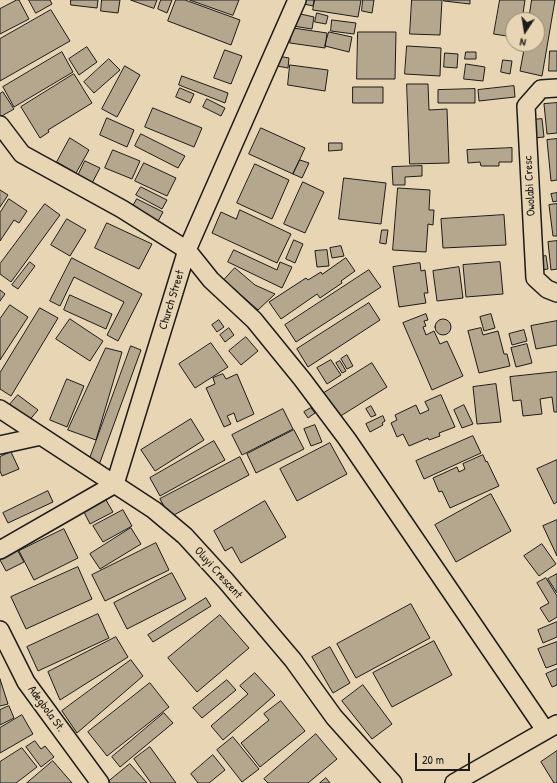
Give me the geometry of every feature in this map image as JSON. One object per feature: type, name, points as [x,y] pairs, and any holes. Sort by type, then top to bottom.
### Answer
[{"type":"street","name":"Church Street","points":[[115,484],[187,250],[297,0]]},
{"type":"street","name":"Owolabi Cresc","points":[[557,88],[541,89],[526,106],[535,278],[547,289],[557,293]]},
{"type":"street","points":[[0,125],[22,154],[122,209],[187,250],[211,280],[254,320],[302,379],[346,439],[551,727],[454,783]]},
{"type":"street","name":"Oluyi Crescent","points":[[0,409],[154,510],[185,536],[294,660],[334,717],[393,783]]},
{"type":"street","points":[[0,445],[41,436]]},
{"type":"street","points":[[0,550],[115,484]]},
{"type":"street","name":"Adegbola St.","points":[[0,630],[26,682],[100,783]]},
{"type":"building","points":[[19,0],[29,19],[0,34],[0,9]]},
{"type":"building","points":[[29,0],[50,0],[52,4],[36,13]]},
{"type":"building","points":[[71,0],[98,0],[97,8],[71,5]]},
{"type":"building","points":[[102,0],[120,0],[118,13],[101,11]]},
{"type":"building","points":[[131,0],[157,0],[154,8]]},
{"type":"building","points":[[161,0],[172,0],[167,13],[158,9]]},
{"type":"building","points":[[176,0],[185,0],[240,20],[231,45],[168,21]]},
{"type":"building","points":[[190,0],[239,0],[233,15]]},
{"type":"building","points":[[300,0],[314,0],[313,6],[300,3]]},
{"type":"building","points":[[315,0],[361,0],[358,17],[313,10]]},
{"type":"building","points":[[363,0],[374,0],[372,13],[362,11]]},
{"type":"building","points":[[412,0],[442,0],[440,35],[410,34]]},
{"type":"building","points":[[470,0],[470,4],[444,1]]},
{"type":"building","points":[[500,0],[525,0],[523,12],[505,12],[505,36],[494,34]]},
{"type":"building","points":[[532,0],[555,0],[542,76],[520,71],[524,52],[545,52],[545,12],[530,12]]},
{"type":"building","points":[[51,10],[70,41],[0,81],[0,39]]},
{"type":"building","points":[[296,13],[314,17],[312,29],[293,26]]},
{"type":"building","points":[[317,13],[328,16],[326,24],[315,22]]},
{"type":"building","points":[[332,20],[356,23],[354,34],[331,31]]},
{"type":"building","points":[[293,28],[327,33],[325,48],[290,43]]},
{"type":"building","points":[[329,32],[352,37],[349,52],[325,46]]},
{"type":"building","points":[[358,32],[396,32],[395,79],[357,79]]},
{"type":"building","points":[[407,46],[441,48],[440,76],[405,74]]},
{"type":"building","points":[[87,47],[97,62],[79,75],[69,59]]},
{"type":"building","points":[[225,50],[242,56],[231,84],[214,78]]},
{"type":"building","points":[[550,51],[557,51],[557,71],[549,71]]},
{"type":"building","points":[[62,52],[73,72],[14,107],[3,87]]},
{"type":"building","points":[[466,52],[476,52],[476,59],[465,59]]},
{"type":"building","points":[[445,53],[458,54],[457,68],[444,67]]},
{"type":"building","points":[[278,56],[289,58],[288,68],[277,66]]},
{"type":"building","points":[[109,59],[120,70],[94,93],[84,82]]},
{"type":"building","points":[[503,60],[512,61],[510,74],[501,72]]},
{"type":"building","points":[[466,64],[485,67],[483,81],[464,79]]},
{"type":"building","points":[[290,65],[328,70],[325,91],[288,85]]},
{"type":"building","points":[[125,66],[140,75],[117,117],[102,109]]},
{"type":"building","points":[[74,74],[92,103],[48,130],[49,132],[40,138],[21,107]]},
{"type":"building","points":[[182,76],[228,93],[225,103],[179,85]]},
{"type":"building","points":[[407,84],[428,84],[429,110],[447,109],[449,163],[410,164]]},
{"type":"building","points":[[514,86],[515,97],[479,101],[478,90]]},
{"type":"building","points":[[353,87],[383,87],[383,103],[353,103]]},
{"type":"building","points":[[180,88],[194,94],[190,103],[176,97]]},
{"type":"building","points":[[475,89],[475,103],[438,103],[438,90]]},
{"type":"building","points":[[3,92],[14,109],[0,117],[0,94]]},
{"type":"building","points":[[207,99],[225,108],[221,116],[203,107]]},
{"type":"building","points":[[557,103],[557,133],[547,134],[544,104]]},
{"type":"building","points":[[153,108],[202,128],[194,147],[145,127]]},
{"type":"building","points":[[107,118],[134,130],[127,147],[100,135]]},
{"type":"building","points":[[542,119],[544,137],[534,138],[532,120]]},
{"type":"building","points":[[261,128],[305,148],[293,174],[249,154]]},
{"type":"building","points":[[141,134],[185,156],[178,168],[135,146]]},
{"type":"building","points":[[70,138],[89,150],[76,173],[57,162]]},
{"type":"building","points":[[557,139],[557,180],[551,181],[547,140]]},
{"type":"building","points":[[329,143],[342,143],[342,150],[329,151]]},
{"type":"building","points":[[512,148],[512,162],[499,162],[499,166],[481,166],[480,162],[468,163],[467,150]]},
{"type":"building","points":[[113,150],[140,161],[132,179],[105,168]]},
{"type":"building","points":[[300,160],[309,163],[302,178],[293,174]]},
{"type":"building","points":[[85,161],[100,168],[90,187],[76,180]]},
{"type":"building","points":[[144,163],[176,178],[167,196],[135,181]]},
{"type":"building","points":[[255,164],[289,180],[272,219],[237,203]]},
{"type":"building","points":[[422,166],[422,176],[405,177],[405,185],[393,185],[392,167]]},
{"type":"building","points":[[344,178],[386,183],[381,224],[339,219]]},
{"type":"building","points":[[303,182],[324,192],[305,233],[284,224]]},
{"type":"building","points":[[141,187],[167,200],[162,209],[136,195]]},
{"type":"building","points":[[398,188],[430,190],[429,210],[434,210],[433,225],[428,224],[426,252],[393,250]]},
{"type":"building","points":[[0,190],[8,195],[0,207]]},
{"type":"building","points":[[557,193],[557,201],[553,202],[551,194]]},
{"type":"building","points":[[9,199],[27,211],[19,223],[14,220],[0,241],[0,213]]},
{"type":"building","points":[[137,199],[163,212],[157,223],[131,210]]},
{"type":"building","points":[[45,204],[60,215],[11,282],[0,274],[0,264]]},
{"type":"building","points":[[557,204],[557,236],[553,236],[549,205]]},
{"type":"building","points":[[240,210],[291,234],[277,263],[212,233],[221,212],[236,219]]},
{"type":"building","points":[[504,215],[506,245],[443,248],[441,219]]},
{"type":"building","points":[[67,219],[86,230],[70,256],[51,245]]},
{"type":"building","points":[[107,223],[152,244],[139,269],[95,248]]},
{"type":"building","points":[[382,230],[388,230],[386,244],[380,243]]},
{"type":"building","points":[[294,240],[303,244],[295,263],[286,259]]},
{"type":"building","points":[[557,241],[557,269],[551,270],[548,242]]},
{"type":"building","points":[[341,246],[344,256],[332,258],[330,248]]},
{"type":"building","points":[[234,250],[277,270],[280,262],[292,267],[282,288],[228,262]]},
{"type":"building","points":[[327,250],[329,266],[317,267],[315,251]]},
{"type":"building","points":[[546,256],[548,269],[541,270],[539,257]]},
{"type":"building","points":[[72,258],[142,294],[118,341],[107,335],[124,302],[74,277],[60,306],[50,301]]},
{"type":"building","points":[[346,258],[355,271],[341,281],[342,283],[320,298],[317,294],[281,319],[269,302],[306,278],[308,280],[321,272],[322,274]]},
{"type":"building","points":[[30,262],[35,266],[18,289],[12,285]]},
{"type":"building","points":[[500,262],[503,294],[466,297],[463,265]]},
{"type":"building","points":[[420,263],[421,271],[425,270],[428,293],[424,293],[426,303],[399,307],[393,267]]},
{"type":"building","points":[[459,267],[463,298],[437,301],[433,271]]},
{"type":"building","points":[[235,268],[255,285],[275,294],[258,310],[224,280]]},
{"type":"building","points":[[369,270],[381,287],[296,342],[285,325]]},
{"type":"building","points":[[0,290],[5,294],[0,301]]},
{"type":"building","points":[[70,295],[112,314],[106,329],[64,310]]},
{"type":"building","points":[[369,303],[380,320],[308,367],[297,349]]},
{"type":"building","points":[[10,305],[28,317],[0,360],[0,319]]},
{"type":"building","points":[[40,308],[58,318],[11,396],[0,389],[0,373]]},
{"type":"building","points":[[426,314],[428,320],[424,321],[426,326],[423,327],[426,335],[434,331],[440,344],[447,341],[463,376],[432,390],[403,323]]},
{"type":"building","points":[[491,314],[495,328],[484,331],[480,317]]},
{"type":"building","points":[[70,319],[103,341],[90,361],[56,339]]},
{"type":"building","points":[[443,319],[449,321],[451,327],[449,333],[443,335],[437,333],[435,327],[437,321]]},
{"type":"building","points":[[219,320],[224,327],[217,332],[212,325]]},
{"type":"building","points":[[557,321],[557,345],[536,349],[531,326]]},
{"type":"building","points":[[229,328],[234,335],[225,342],[220,335]]},
{"type":"building","points":[[481,328],[483,335],[498,331],[504,354],[507,354],[510,366],[479,373],[468,331]]},
{"type":"building","points":[[524,330],[527,341],[512,345],[509,334]]},
{"type":"building","points":[[246,337],[258,351],[241,365],[229,351]]},
{"type":"building","points":[[211,343],[228,367],[195,388],[179,364]]},
{"type":"building","points":[[527,344],[532,363],[516,367],[511,348]]},
{"type":"building","points":[[131,346],[141,350],[99,465],[89,461]]},
{"type":"building","points":[[106,348],[122,352],[96,440],[68,430]]},
{"type":"building","points":[[347,355],[353,366],[347,369],[341,359]]},
{"type":"building","points":[[331,360],[341,375],[327,384],[317,368]]},
{"type":"building","points":[[340,361],[346,371],[342,373],[336,363]]},
{"type":"building","points":[[372,363],[387,387],[339,417],[324,393]]},
{"type":"building","points":[[557,372],[557,412],[554,412],[552,397],[540,399],[542,414],[523,416],[521,400],[513,401],[510,377]]},
{"type":"building","points":[[223,374],[226,379],[237,374],[254,414],[237,422],[234,413],[227,416],[231,424],[224,427],[206,388],[215,384],[213,378]]},
{"type":"building","points":[[67,379],[84,386],[67,427],[50,420]]},
{"type":"building","points":[[496,384],[501,422],[477,424],[473,387]]},
{"type":"building","points":[[18,395],[38,410],[27,423],[7,408]]},
{"type":"building","points":[[441,395],[455,427],[439,433],[440,436],[429,440],[428,438],[409,446],[403,434],[397,437],[391,423],[397,420],[395,415],[416,405],[420,414],[429,410],[425,402]]},
{"type":"building","points":[[464,405],[473,424],[462,428],[454,410]]},
{"type":"building","points":[[371,406],[376,415],[371,417],[366,409]]},
{"type":"building","points":[[311,408],[315,413],[308,418],[304,412]]},
{"type":"building","points":[[283,409],[293,429],[242,455],[232,435]]},
{"type":"building","points":[[383,416],[385,421],[382,423],[383,425],[370,432],[366,424]]},
{"type":"building","points":[[191,419],[204,440],[155,471],[141,450]]},
{"type":"building","points":[[315,425],[322,442],[311,446],[304,429]]},
{"type":"building","points":[[294,430],[304,449],[256,473],[247,454]]},
{"type":"building","points":[[473,436],[481,453],[424,479],[416,461]]},
{"type":"building","points":[[214,441],[225,460],[160,496],[150,478]]},
{"type":"building","points":[[330,443],[347,474],[297,501],[280,469]]},
{"type":"building","points":[[11,452],[19,469],[2,476],[0,471],[0,457]]},
{"type":"building","points":[[483,455],[499,486],[450,508],[442,491],[439,492],[433,478],[457,467],[459,472],[465,469],[463,464]]},
{"type":"building","points":[[240,457],[249,475],[170,517],[160,499]]},
{"type":"building","points":[[557,460],[557,502],[554,504],[537,469]]},
{"type":"building","points":[[48,491],[53,502],[8,523],[3,513]]},
{"type":"building","points":[[491,494],[511,531],[456,562],[435,525]]},
{"type":"building","points":[[106,500],[113,512],[90,524],[84,512]]},
{"type":"building","points":[[265,501],[286,537],[241,563],[232,547],[225,551],[214,531]]},
{"type":"building","points":[[123,510],[132,526],[103,542],[93,526]]},
{"type":"building","points":[[557,520],[557,556],[543,526]]},
{"type":"building","points":[[131,528],[141,544],[100,569],[90,554]]},
{"type":"building","points":[[64,529],[78,558],[34,580],[19,551]]},
{"type":"building","points":[[156,543],[169,570],[105,601],[92,575]]},
{"type":"building","points":[[14,544],[24,562],[6,571],[0,560],[0,552]]},
{"type":"building","points":[[542,544],[556,564],[539,576],[524,556]]},
{"type":"building","points":[[78,567],[92,599],[26,629],[11,597]]},
{"type":"building","points":[[172,573],[186,599],[127,629],[114,603]]},
{"type":"building","points":[[557,574],[557,593],[548,579]]},
{"type":"building","points":[[546,578],[557,596],[557,617],[549,622],[540,608],[549,603],[537,583]]},
{"type":"building","points":[[206,598],[211,606],[153,642],[148,635]]},
{"type":"building","points":[[411,604],[430,638],[356,678],[337,644]]},
{"type":"building","points":[[98,614],[109,638],[38,671],[27,647]]},
{"type":"building","points":[[220,615],[249,648],[197,692],[168,658]]},
{"type":"building","points":[[557,622],[557,637],[543,643],[538,630]]},
{"type":"building","points":[[116,637],[128,657],[60,700],[48,672]]},
{"type":"building","points":[[434,641],[452,675],[392,707],[373,673]]},
{"type":"building","points":[[557,642],[557,664],[546,668],[538,649]]},
{"type":"building","points":[[330,647],[350,683],[333,693],[312,657]]},
{"type":"building","points":[[131,660],[143,676],[77,733],[62,711]]},
{"type":"building","points":[[557,669],[557,685],[552,687],[546,674]]},
{"type":"building","points":[[255,673],[275,695],[223,740],[211,726],[248,694],[240,686]]},
{"type":"building","points":[[0,679],[8,704],[0,706]]},
{"type":"building","points":[[227,680],[236,690],[202,718],[193,708]]},
{"type":"building","points":[[150,683],[169,707],[107,756],[88,732]]},
{"type":"building","points":[[363,685],[392,724],[372,739],[342,701]]},
{"type":"building","points":[[281,701],[305,731],[260,767],[241,743],[269,720],[264,714]]},
{"type":"building","points":[[9,706],[14,718],[0,725],[0,710]]},
{"type":"building","points":[[164,713],[173,723],[120,767],[112,757]]},
{"type":"building","points":[[22,715],[33,734],[0,753],[0,728]]},
{"type":"building","points":[[316,734],[337,759],[308,783],[268,783],[264,779]]},
{"type":"building","points":[[233,737],[259,769],[242,782],[217,750]]},
{"type":"building","points":[[35,741],[41,749],[45,746],[54,757],[41,767],[26,747]]},
{"type":"building","points":[[150,747],[176,783],[151,783],[134,759]]},
{"type":"building","points":[[22,748],[37,767],[16,783],[0,783],[0,762]]},
{"type":"building","points":[[557,751],[557,783],[554,783],[541,762]]},
{"type":"building","points":[[213,755],[225,770],[209,783],[198,783],[191,774]]},
{"type":"building","points":[[53,761],[72,783],[27,783]]},
{"type":"building","points":[[130,764],[147,783],[108,782]]},
{"type":"building","points":[[326,778],[330,783],[320,783]]}]
